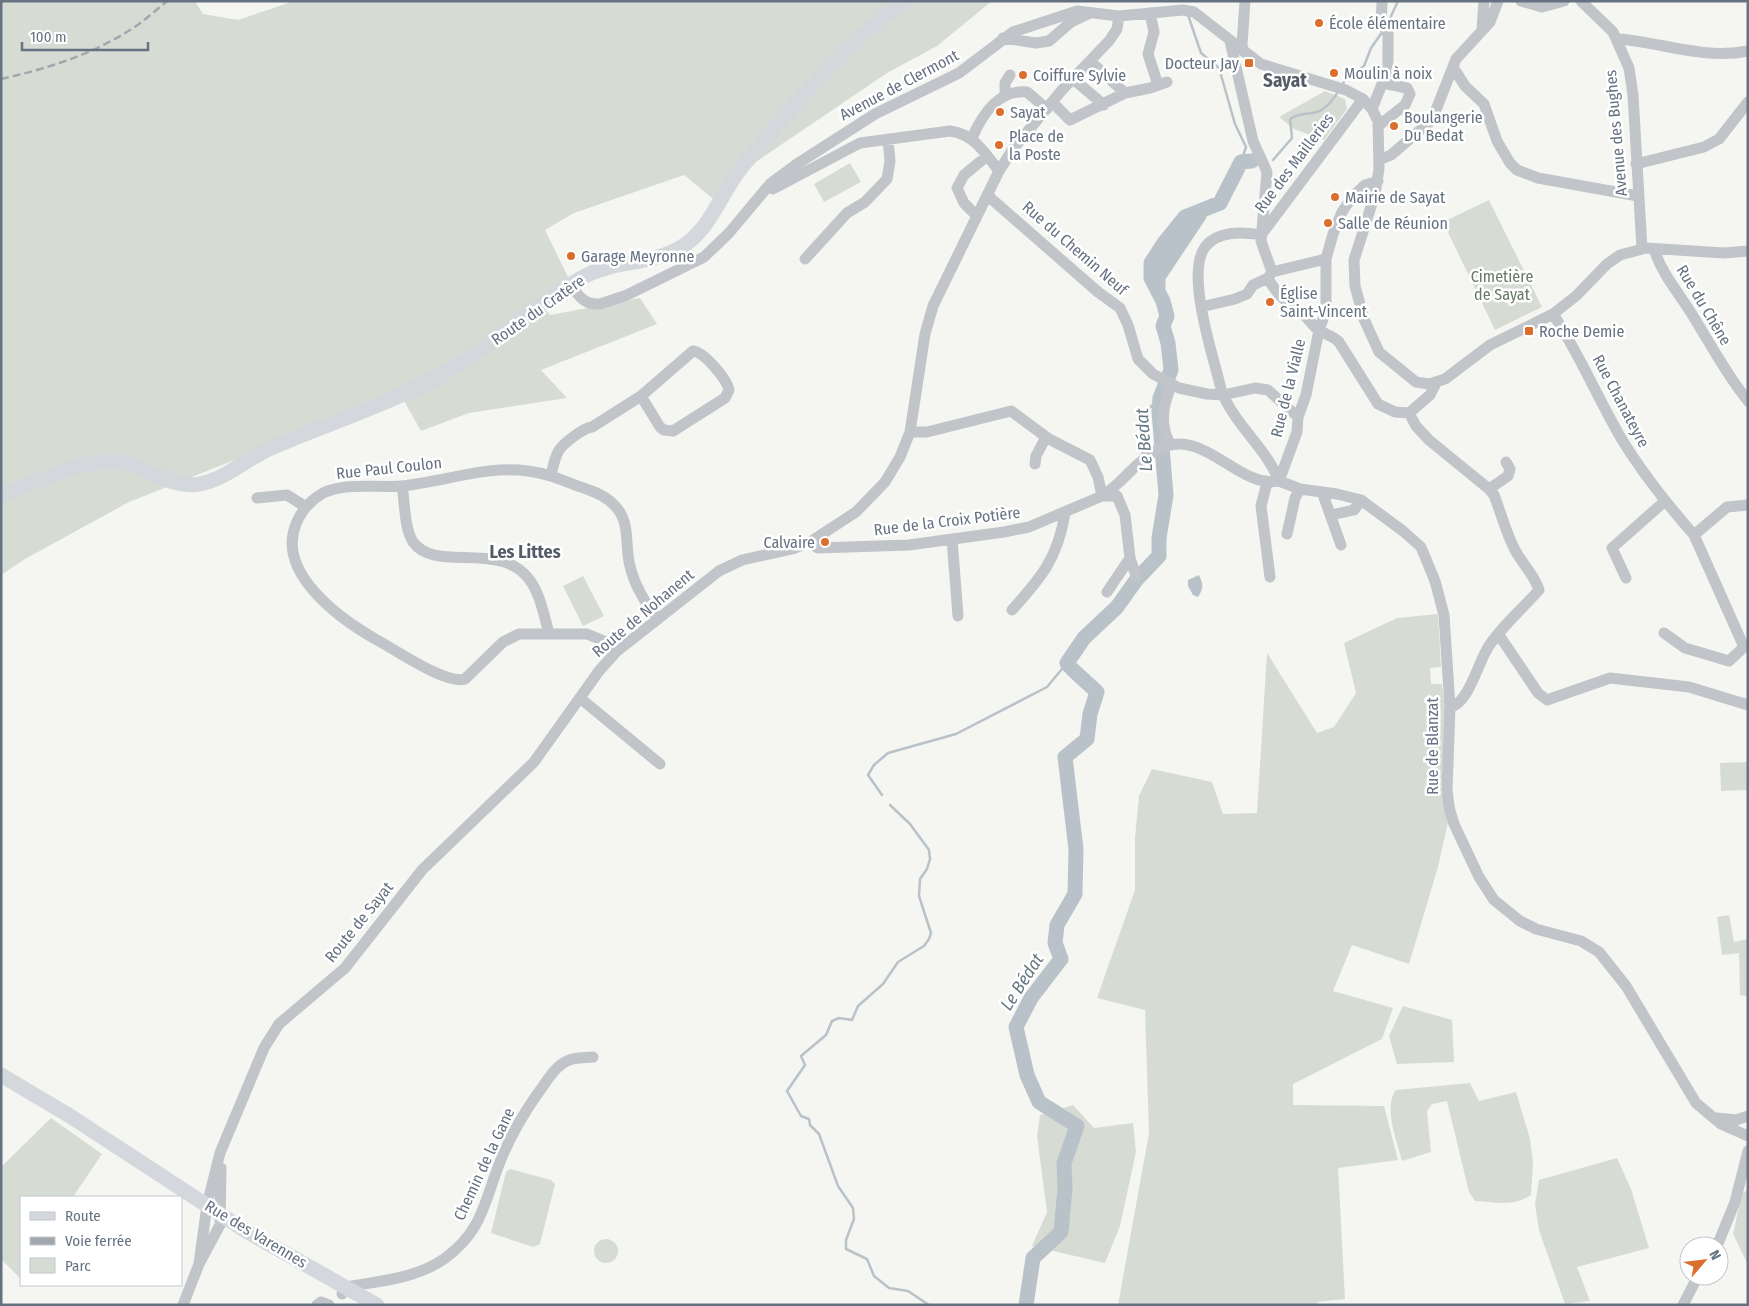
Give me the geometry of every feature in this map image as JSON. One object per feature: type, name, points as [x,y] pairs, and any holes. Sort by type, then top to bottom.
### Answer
[{"type":"main road","name":"Route du Cratère","points":[[1,495],[78,468],[104,462],[130,464],[178,484],[196,485],[208,482],[269,449],[418,388],[468,359],[571,285],[590,274],[614,265],[672,253],[693,239],[706,223],[741,168],[831,66],[869,28],[904,1]]},
{"type":"main road","name":"Rue des Varennes","points":[[1,1075],[116,1158],[160,1181],[213,1215]]},
{"type":"main road","name":"Rue des Varennes","points":[[160,1181],[175,1196]]},
{"type":"main road","name":"Rue des Varennes","points":[[182,1200],[246,1231],[343,1290],[362,1305]]},
{"type":"main road","name":"Rue des Varennes","points":[[343,1290],[378,1305]]},
{"type":"street","points":[[1244,52],[1242,45],[1245,1]]},
{"type":"street","points":[[1482,30],[1484,1]]},
{"type":"street","points":[[1379,160],[1391,155],[1432,120],[1459,54],[1482,30],[1494,14],[1498,1]]},
{"type":"street","points":[[1521,1],[1542,7],[1565,1],[1572,6],[1581,1]]},
{"type":"street","name":"Avenue des Bughes","points":[[1581,1],[1610,28],[1618,39],[1627,62],[1631,86],[1642,249]]},
{"type":"street","points":[[1372,109],[1388,69],[1388,34],[1381,23],[1382,3]]},
{"type":"street","name":"Avenue de Clermont","points":[[571,285],[585,302],[604,304],[689,266],[720,243],[764,191],[797,164],[855,125],[958,73],[1003,38],[1020,29],[1072,12],[1119,16],[1189,11],[1267,67],[1350,91],[1363,99],[1372,109],[1378,126],[1378,181],[1354,260],[1357,296],[1374,344],[1384,358],[1416,382],[1436,383]]},
{"type":"street","points":[[1003,38],[1036,44],[1049,42],[1071,22],[1090,13]]},
{"type":"street","points":[[972,138],[989,108],[1005,96],[1015,92],[1027,92],[1070,120],[1104,105],[1125,93],[1162,83],[1148,54],[1154,32],[1150,14]]},
{"type":"street","name":"Route de Nohanent","points":[[513,782],[541,753],[599,671],[616,652],[719,571],[730,565],[792,549],[810,542],[856,512],[873,497],[896,465],[910,432],[929,317],[987,194],[1013,149],[1072,78],[1113,35],[1119,16]]},
{"type":"street","points":[[1618,39],[1700,52],[1730,55],[1748,52]]},
{"type":"street","points":[[1230,41],[1253,142],[1267,172],[1261,241],[1270,275],[1280,297],[1306,317],[1319,330],[1330,334],[1339,342],[1378,404],[1395,412],[1409,413],[1430,395],[1436,383],[1445,379],[1490,345],[1553,314],[1576,296],[1620,255],[1642,249],[1748,252]]},
{"type":"street","points":[[1090,61],[1125,93]]},
{"type":"street","points":[[1453,67],[1465,86],[1484,104],[1497,141],[1510,163],[1517,170],[1538,178],[1638,196]]},
{"type":"street","points":[[1005,96],[1005,82],[1010,75]]},
{"type":"street","points":[[1072,78],[1104,105]]},
{"type":"street","points":[[1378,126],[1406,105],[1410,94],[1407,88],[1383,83]]},
{"type":"street","name":"Rue des Mailleries","points":[[1279,481],[1274,468],[1230,410],[1223,395],[1201,307],[1198,268],[1205,247],[1213,240],[1228,234],[1262,234],[1363,99]]},
{"type":"street","points":[[1636,164],[1704,147],[1719,139],[1747,102]]},
{"type":"street","points":[[764,191],[774,189],[860,143],[888,138],[950,132],[962,132],[972,138],[999,171]]},
{"type":"street","points":[[805,258],[847,213],[865,202],[887,179],[890,161],[888,138]]},
{"type":"street","points":[[977,216],[964,204],[957,188],[959,181],[964,175],[987,156]]},
{"type":"street","name":"Rue de la Vialle","points":[[1279,481],[1297,432],[1298,417],[1306,396],[1319,330],[1326,311],[1326,259],[1333,234],[1346,206],[1365,185],[1378,181]]},
{"type":"street","name":"Rue du Chemin Neuf","points":[[987,194],[1098,292],[1120,308],[1128,325],[1138,359],[1145,368],[1168,383]]},
{"type":"street","name":"Rue du Chêne","points":[[1654,249],[1666,275],[1693,315],[1716,357],[1748,401]]},
{"type":"street","points":[[1201,307],[1236,299],[1247,294],[1253,285],[1270,275],[1326,259]]},
{"type":"street","name":"Rue Chanateyre","points":[[1553,314],[1570,339],[1620,437],[1640,469],[1694,535],[1744,647],[1729,661],[1685,648],[1664,633]]},
{"type":"street","points":[[550,476],[558,452],[563,446],[587,428],[592,427],[641,396],[693,351],[702,353],[724,380],[729,390],[725,398],[673,431],[664,430],[660,427],[641,396]]},
{"type":"street","points":[[1279,481],[1267,483],[1253,478],[1209,452],[1190,445],[1165,447],[1164,411],[1168,383],[1191,392],[1223,395],[1255,388],[1268,390],[1276,395],[1298,417]]},
{"type":"street","points":[[910,432],[927,432],[1011,411],[1046,437],[1090,460],[1098,477],[1102,496],[1117,496]]},
{"type":"street","points":[[1409,413],[1416,426],[1429,440],[1494,495],[1514,548],[1522,562],[1534,576],[1539,590],[1486,649],[1460,703],[1450,706]]},
{"type":"street","points":[[1035,464],[1036,456],[1046,437]]},
{"type":"street","name":"Rue de la Croix Potière","points":[[810,542],[818,548],[909,545],[1029,527],[1102,496],[1165,447]]},
{"type":"street","points":[[1489,489],[1508,476],[1510,470],[1506,462]]},
{"type":"street","name":"Rue Paul Coulon","points":[[616,652],[604,641],[592,636],[576,633],[519,634],[509,637],[465,679],[457,681],[444,676],[372,637],[335,610],[307,583],[294,561],[292,546],[294,528],[306,507],[321,494],[337,488],[402,486],[506,470],[527,470],[550,476],[606,498],[618,509],[626,526],[631,570],[648,606],[658,619]]},
{"type":"street","points":[[1122,480],[1117,496],[1124,515],[1130,558],[1136,576]]},
{"type":"street","name":"Rue de Blanzat","points":[[1279,481],[1300,489],[1361,500],[1413,539],[1426,557],[1440,593],[1444,614],[1450,706],[1446,790],[1449,807],[1454,824],[1486,889],[1497,904],[1520,921],[1536,929],[1588,944],[1604,956],[1626,986],[1691,1096],[1721,1124],[1748,1136]]},
{"type":"street","points":[[1267,483],[1261,506],[1270,577]]},
{"type":"street","points":[[402,486],[410,534],[419,547],[436,555],[497,559],[514,565],[529,579],[536,590],[549,633]]},
{"type":"street","points":[[1287,534],[1295,498],[1300,489]]},
{"type":"street","points":[[1322,492],[1341,545]]},
{"type":"street","points":[[257,498],[287,495],[306,507]]},
{"type":"street","points":[[1330,515],[1354,510],[1361,500]]},
{"type":"street","points":[[1626,578],[1612,548],[1665,501]]},
{"type":"street","points":[[1694,535],[1727,507],[1748,505]]},
{"type":"street","points":[[1012,610],[1049,567],[1058,548],[1065,513]]},
{"type":"street","points":[[952,539],[958,616]]},
{"type":"street","points":[[1107,592],[1130,558]]},
{"type":"street","points":[[1499,635],[1538,693],[1547,700],[1604,679],[1618,678],[1689,687],[1748,705]]},
{"type":"street","points":[[580,698],[660,764]]},
{"type":"street","name":"Route de Sayat","points":[[183,1305],[199,1264],[213,1215],[223,1146],[264,1048],[279,1024],[345,968],[416,877],[513,782]]},
{"type":"street","name":"Chemin de la Gane","points":[[343,1290],[404,1278],[433,1266],[456,1249],[480,1218],[500,1161],[534,1098],[554,1072],[565,1062],[572,1059],[593,1057]]},
{"type":"street","points":[[1711,1116],[1729,1120],[1748,1116]]},
{"type":"street","name":"Route de Sayat","points":[[199,1264],[213,1215],[223,1146]]},
{"type":"street","points":[[1721,1236],[1736,1202],[1748,1151]]},
{"type":"street","points":[[1683,1305],[1693,1286]]},
{"type":"street","points":[[317,1305],[322,1302],[329,1305]]},
{"type":"green space","points":[[1,1],[195,1],[203,14],[238,20],[294,1],[992,1],[937,46],[887,73],[738,174],[717,202],[684,175],[574,213],[545,230],[570,281],[537,298],[550,315],[640,298],[657,324],[541,370],[567,398],[469,413],[421,431],[400,394],[129,502],[25,559],[1,575]]},
{"type":"green space","points":[[1325,91],[1345,99],[1347,109],[1324,140],[1294,129],[1279,117]]},
{"type":"green space","points":[[850,163],[861,182],[824,202],[814,184]]},
{"type":"green space","name":"Cimetière de Sayat","points":[[1489,200],[1542,307],[1495,330],[1443,222]]},
{"type":"green space","points":[[583,576],[604,616],[583,626],[563,586]]},
{"type":"green space","points":[[1438,614],[1441,667],[1430,668],[1431,684],[1442,684],[1446,714],[1441,791],[1448,822],[1438,867],[1409,964],[1352,945],[1333,991],[1393,1008],[1382,1039],[1293,1084],[1293,1105],[1384,1106],[1398,1160],[1338,1168],[1345,1299],[1317,1302],[1317,1305],[1118,1305],[1149,1133],[1145,1010],[1097,998],[1135,890],[1135,838],[1139,796],[1152,769],[1212,782],[1223,814],[1257,813],[1267,653],[1317,733],[1334,727],[1356,693],[1344,643],[1397,618]]},
{"type":"green space","points":[[1748,762],[1748,798],[1746,790],[1721,791],[1720,763]]},
{"type":"green space","points":[[1729,915],[1734,942],[1748,939],[1748,996],[1740,995],[1739,953],[1722,955],[1717,917]]},
{"type":"green space","points":[[1403,1006],[1452,1020],[1454,1062],[1397,1064],[1389,1036]]},
{"type":"green space","points":[[1470,1083],[1479,1101],[1516,1092],[1530,1139],[1533,1163],[1531,1195],[1524,1199],[1504,1203],[1475,1201],[1469,1192],[1447,1101],[1432,1104],[1427,1111],[1431,1152],[1402,1161],[1394,1134],[1391,1115],[1392,1097],[1396,1090]]},
{"type":"green space","points":[[1073,1105],[1094,1128],[1133,1123],[1136,1152],[1120,1226],[1105,1263],[1032,1246],[1047,1212],[1037,1136],[1040,1115]]},
{"type":"green space","points":[[51,1118],[102,1154],[74,1196],[20,1196],[20,1278],[1,1259],[1,1167]]},
{"type":"green space","points":[[1617,1158],[1631,1189],[1649,1248],[1577,1267],[1590,1301],[1565,1304],[1539,1230],[1535,1204],[1539,1180]]},
{"type":"green space","points":[[510,1169],[551,1180],[555,1184],[540,1244],[533,1247],[491,1233],[506,1172]]},
{"type":"green space","points":[[1748,1190],[1748,1265],[1733,1234],[1742,1193]]},
{"type":"green space","points":[[606,1239],[614,1243],[618,1251],[614,1259],[606,1263],[598,1259],[594,1251],[598,1243]]},
{"type":"shaded area","points":[[1199,575],[1202,586],[1198,597],[1193,595],[1188,586],[1188,580]]},
{"type":"waterway","points":[[1387,25],[1398,1]]},
{"type":"waterway","points":[[1188,15],[1201,53],[1219,68],[1235,124],[1246,147],[1241,162]]},
{"type":"waterway","points":[[1342,86],[1346,78],[1364,66],[1371,48],[1383,31]]},
{"type":"waterway","points":[[1273,160],[1292,138],[1290,119],[1297,115],[1320,111],[1330,103],[1339,90]]},
{"type":"waterway","name":"Le Bédat","points":[[1069,666],[1067,663],[1084,638],[1117,607],[1137,579],[1159,556],[1159,538],[1166,495],[1159,412],[1160,398],[1171,370],[1168,343],[1163,326],[1167,316],[1163,301],[1151,278],[1151,263],[1185,217],[1220,203],[1241,162],[1252,161]]},
{"type":"waterway","points":[[1158,288],[1158,277],[1202,211]]},
{"type":"waterway","points":[[1143,454],[1140,439],[1143,423],[1154,403],[1160,398]]},
{"type":"waterway","points":[[882,795],[868,775],[874,765],[888,753],[956,734],[1047,687],[1067,663]]},
{"type":"waterway","name":"Le Bédat","points":[[1026,1305],[1033,1258],[1061,1232],[1065,1188],[1064,1163],[1077,1126],[1039,1102],[1027,1075],[1016,1027],[1031,998],[1061,959],[1055,943],[1057,925],[1075,894],[1076,849],[1065,757],[1087,739],[1090,714],[1097,692],[1072,669]]},
{"type":"waterway","name":"Le Bédat","points":[[890,805],[910,824],[929,850],[930,859],[927,869],[920,879],[919,896],[931,933],[929,939],[924,946],[898,962],[883,984],[858,1006],[852,1020],[839,1018],[832,1021],[826,1035],[801,1056],[805,1065],[787,1091],[801,1116],[809,1119],[810,1125],[819,1134],[838,1186],[853,1208],[854,1219],[846,1240],[846,1249],[867,1259],[874,1276],[889,1288],[908,1291],[929,1305]]},
{"type":"railway","points":[[1,79],[51,66],[100,47],[135,27],[167,1]]},
{"type":"place","name":"École élémentaire","points":[[1319,23]]},
{"type":"place","name":"Docteur Jay","points":[[1249,63]]},
{"type":"place","name":"Moulin à noix","points":[[1334,73]]},
{"type":"place","name":"Coiffure Sylvie","points":[[1023,75]]},
{"type":"place","name":"Sayat","points":[[1000,112]]},
{"type":"place","name":"Boulangerie Du Bedat","points":[[1394,126]]},
{"type":"place","name":"Place de la Poste","points":[[999,145]]},
{"type":"place","name":"Mairie de Sayat","points":[[1335,197]]},
{"type":"place","name":"Salle de Réunion","points":[[1328,223]]},
{"type":"place","name":"Garage Meyronne","points":[[571,256]]},
{"type":"place","name":"Église Saint-Vincent","points":[[1270,302]]},
{"type":"place","name":"Roche Demie","points":[[1529,331]]},
{"type":"place","name":"Calvaire","points":[[825,542]]},
{"type":"district","name":"Sayat","points":[[1285,80]]},
{"type":"district","name":"Les Littes","points":[[525,552]]}]
